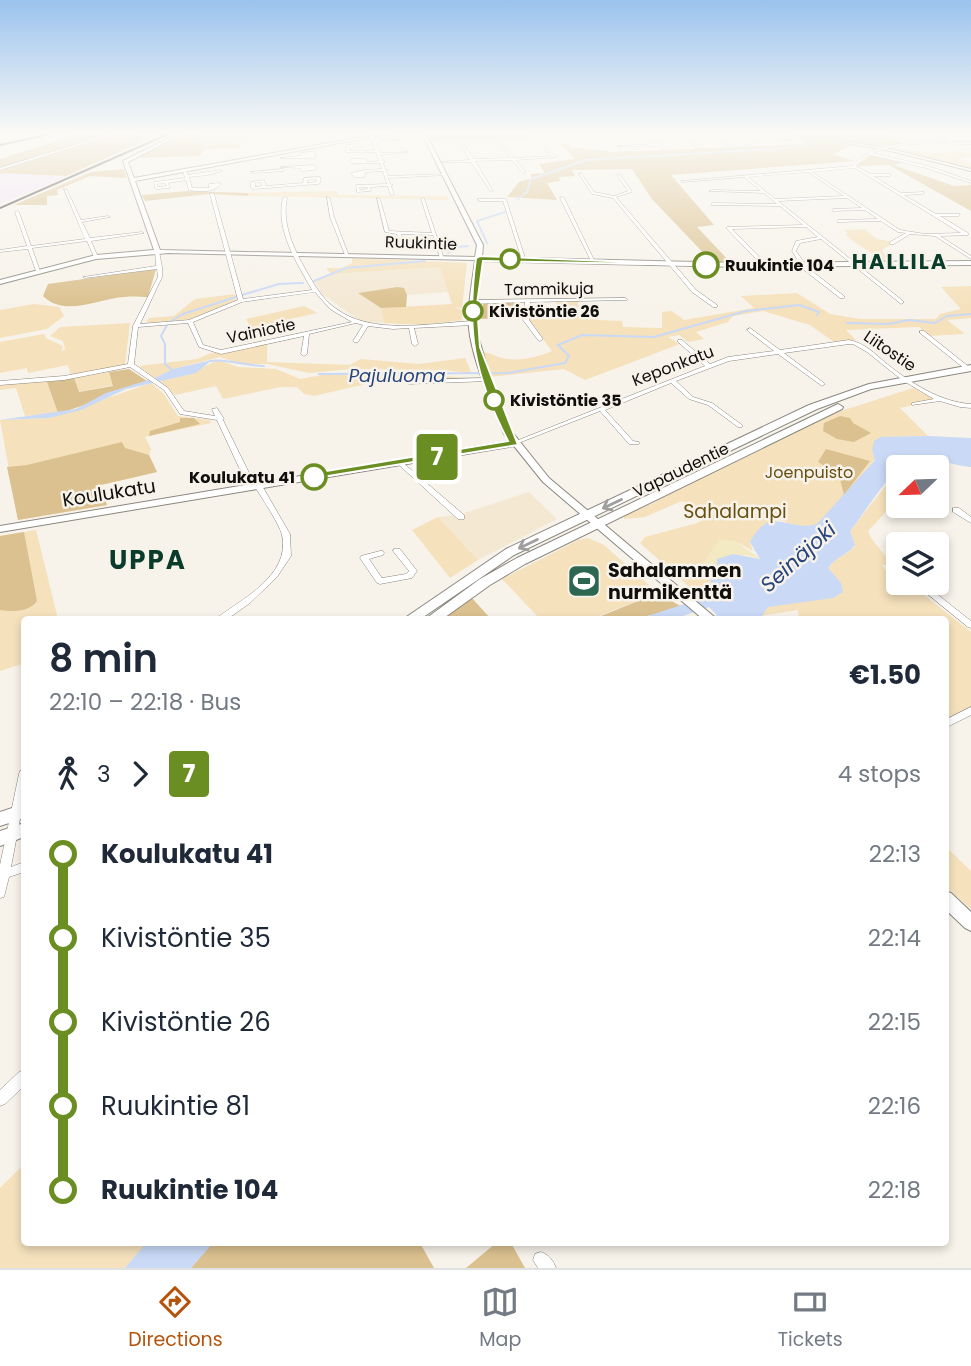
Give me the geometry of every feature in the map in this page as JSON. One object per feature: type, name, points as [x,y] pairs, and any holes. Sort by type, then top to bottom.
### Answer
[{"type":"main road","points":[[480,258],[473,323],[482,366]]},
{"type":"main road","name":"Vapaudentie","points":[[415,616],[510,552],[594,518],[826,412],[910,381],[970,370]]},
{"type":"main road","name":"Vapaudentie","points":[[437,616],[485,582],[594,518]]},
{"type":"main road","points":[[0,819],[16,826]]},
{"type":"street","points":[[66,191],[96,257]]},
{"type":"street","points":[[131,365],[136,326],[157,287],[160,267],[136,191]]},
{"type":"street","points":[[203,191],[211,192],[241,301]]},
{"type":"street","points":[[453,191],[478,239],[480,258]]},
{"type":"street","points":[[592,191],[614,197],[630,191]]},
{"type":"street","points":[[764,191],[901,302]]},
{"type":"street","points":[[839,191],[881,219],[909,233],[969,234]]},
{"type":"street","points":[[895,191],[969,234]]},
{"type":"street","points":[[919,191],[929,197]]},
{"type":"street","points":[[900,194],[923,193]]},
{"type":"street","points":[[614,197],[694,291],[715,306]]},
{"type":"street","points":[[725,197],[730,204]]},
{"type":"street","points":[[774,200],[848,197]]},
{"type":"street","points":[[285,198],[286,232],[313,291],[354,323],[412,328],[473,323]]},
{"type":"street","points":[[328,198],[332,217],[347,255]]},
{"type":"street","points":[[562,198],[593,261]]},
{"type":"street","points":[[378,199],[386,230],[400,234],[434,234]]},
{"type":"street","points":[[423,200],[442,258]]},
{"type":"street","points":[[479,200],[505,200],[524,260]]},
{"type":"street","points":[[712,204],[781,205]]},
{"type":"street","points":[[833,210],[865,209]]},
{"type":"street","points":[[952,210],[966,218]]},
{"type":"street","points":[[17,212],[38,271]]},
{"type":"street","points":[[936,215],[959,215]]},
{"type":"street","points":[[80,221],[108,217]]},
{"type":"street","points":[[838,221],[881,219]]},
{"type":"street","points":[[766,266],[727,228],[806,226]]},
{"type":"street","points":[[0,251],[142,233]]},
{"type":"street","points":[[892,243],[909,233]]},
{"type":"street","points":[[400,234],[403,247]]},
{"type":"street","points":[[936,235],[971,261]]},
{"type":"street","points":[[821,238],[807,239],[794,246],[804,266],[842,297]]},
{"type":"street","name":"Ruukintie","points":[[0,282],[96,257],[157,251],[766,266],[858,266],[971,261]]},
{"type":"street","points":[[85,277],[160,267]]},
{"type":"street","points":[[136,326],[190,321],[241,301],[313,291]]},
{"type":"street","name":"Tammikuja","points":[[474,302],[625,299]]},
{"type":"street","points":[[528,302],[526,320],[540,339]]},
{"type":"street","name":"Vainiotie","points":[[190,321],[201,346],[215,351],[229,351],[354,323]]},
{"type":"street","points":[[356,341],[366,325]]},
{"type":"street","points":[[412,328],[415,344]]},
{"type":"street","points":[[750,330],[822,384]]},
{"type":"street","points":[[922,332],[970,370]]},
{"type":"street","points":[[304,350],[307,333]]},
{"type":"street","points":[[681,341],[709,366]]},
{"type":"street","name":"Keponkatu","points":[[514,443],[709,366],[736,358],[849,342]]},
{"type":"street","name":"Liitostie","points":[[849,342],[858,343],[910,381],[943,400]]},
{"type":"street","points":[[0,383],[64,378],[131,365],[171,395],[181,413],[221,419]]},
{"type":"street","points":[[482,366],[499,415],[514,443],[546,480],[708,616]]},
{"type":"street","points":[[408,382],[486,378]]},
{"type":"street","points":[[672,381],[691,398],[710,404],[740,426]]},
{"type":"street","points":[[914,404],[943,400],[971,406]]},
{"type":"street","points":[[601,409],[631,443],[637,443]]},
{"type":"street","points":[[215,410],[255,487],[286,534],[287,556],[260,588],[224,616]]},
{"type":"street","name":"Koulukatu","points":[[0,529],[514,443]]},
{"type":"street","points":[[400,463],[461,517]]},
{"type":"street","points":[[956,510],[971,521]]},
{"type":"street","points":[[380,553],[365,558],[380,581],[390,581],[409,576],[414,571],[397,551]]},
{"type":"street","points":[[933,595],[971,625]]},
{"type":"street","points":[[949,722],[971,711]]},
{"type":"street","points":[[0,892],[21,794]]},
{"type":"street","points":[[4,874],[21,868]]},
{"type":"street","points":[[949,902],[971,923]]},
{"type":"street","points":[[0,1099],[21,1080]]},
{"type":"shaded area","points":[[0,191],[31,191],[0,204]]},
{"type":"shaded area","points":[[46,191],[57,191],[58,195],[47,196],[47,205],[14,205]]},
{"type":"shaded area","points":[[185,191],[248,193],[248,196],[209,194],[145,201],[142,195]]},
{"type":"shaded area","points":[[512,191],[552,191],[557,200],[507,197]]},
{"type":"shaded area","points":[[647,191],[685,191],[714,225],[697,227],[731,263],[712,262]]},
{"type":"shaded area","points":[[936,191],[971,191],[971,211]]},
{"type":"shaded area","points":[[440,267],[449,292],[407,295],[404,288],[360,293],[381,308],[384,323],[362,322],[322,294],[314,280],[332,274]]},
{"type":"shaded area","points":[[156,269],[148,297],[115,298],[61,306],[43,296],[48,284]]},
{"type":"shaded area","points":[[404,288],[407,295],[406,307],[381,308],[358,293]]},
{"type":"shaded area","points":[[484,303],[517,303],[524,307],[522,313],[508,313],[507,318],[477,319]]},
{"type":"shaded area","points":[[129,369],[147,381],[58,413],[47,382],[74,378],[79,392],[113,386],[109,372]]},
{"type":"shaded area","points":[[840,416],[850,418],[853,423],[871,433],[854,442],[837,439],[823,431],[824,423]]},
{"type":"shaded area","points":[[180,418],[194,418],[200,424],[149,436],[150,431],[180,422]]},
{"type":"shaded area","points":[[122,442],[125,448],[149,455],[157,472],[101,485],[107,505],[18,520],[7,467],[27,465]]},
{"type":"shaded area","points":[[826,449],[870,461],[844,495],[839,475],[818,462]]},
{"type":"shaded area","points":[[529,492],[557,519],[478,560],[438,517],[458,515]]},
{"type":"shaded area","points":[[24,532],[37,601],[25,609],[0,610],[0,536]]},
{"type":"shaded area","points":[[658,593],[682,607],[647,616],[601,616]]},
{"type":"shaded area","points":[[471,597],[488,616],[444,616]]},
{"type":"shaded area","points":[[210,1246],[422,1246],[434,1268],[191,1268]]},
{"type":"shaded area","points":[[492,1246],[513,1246],[525,1268],[466,1268]]},
{"type":"green space","points":[[336,191],[338,195],[447,196],[449,200],[248,196],[248,193]]},
{"type":"green space","points":[[864,229],[877,239],[895,242],[882,250],[890,263],[882,263],[845,234],[848,234],[845,230]]},
{"type":"green space","points":[[352,258],[467,263],[462,308],[454,307],[462,310],[462,320],[424,325],[384,323],[381,308],[452,304],[440,267],[331,274],[326,268],[342,268],[352,263]]},
{"type":"green space","points":[[971,286],[971,318],[947,320],[965,334],[929,336],[919,327],[846,330],[856,340],[834,342],[810,325],[763,311],[733,316],[728,322],[696,332],[704,339],[688,342],[679,335],[668,337],[680,344],[585,380],[564,369],[490,377],[481,352],[502,358],[521,359],[552,351],[528,319],[529,313],[556,313],[556,302],[578,301],[578,314],[598,314],[598,320],[622,321],[623,327],[662,328],[662,312],[672,311],[684,320],[754,308],[741,296],[797,293],[830,314],[860,319],[936,319],[940,314],[961,309],[941,287]]},
{"type":"green space","points":[[235,294],[237,301],[192,319],[146,323],[149,318],[174,316],[195,299]]},
{"type":"green space","points":[[34,304],[59,307],[64,316],[47,329],[0,338],[0,310]]},
{"type":"green space","points":[[304,306],[317,313],[251,328],[246,319]]},
{"type":"green space","points":[[130,323],[125,364],[122,367],[71,376],[68,365],[28,373],[27,368],[0,373],[0,342],[44,334],[46,338],[63,346],[61,352],[48,362],[65,349],[63,341],[50,336],[60,327]]},
{"type":"green space","points":[[267,344],[267,362],[350,365],[361,359],[419,364],[465,358],[472,374],[445,370],[351,369],[309,373],[267,364],[240,364],[220,357],[177,368],[155,378],[139,366],[197,359],[211,353]]},
{"type":"green space","points":[[218,360],[238,367],[276,369],[300,379],[322,375],[390,373],[474,378],[383,380],[314,396],[304,394],[297,387],[281,387],[223,399],[216,386],[175,395],[160,381],[187,375]]},
{"type":"green space","points":[[109,372],[114,385],[78,392],[74,378]]},
{"type":"green space","points":[[47,382],[58,413],[25,416],[16,388],[0,390],[0,385]]},
{"type":"green space","points":[[151,383],[163,393],[178,416],[210,420],[211,423],[145,437],[157,472],[101,485],[107,505],[18,520],[0,420],[49,418]]},
{"type":"green space","points":[[913,388],[936,400],[900,408],[928,436],[881,437],[872,450],[875,459],[822,521],[806,528],[785,522],[772,522],[750,542],[753,551],[735,541],[698,572],[710,579],[713,588],[700,589],[697,594],[640,543],[645,537],[706,518],[701,508],[682,501],[645,517],[624,519],[624,514],[654,503],[665,494],[835,413]]},
{"type":"green space","points":[[886,485],[886,512],[868,531],[886,558],[886,565],[882,565],[886,571],[886,595],[924,595],[971,632],[971,706],[949,717],[949,616],[799,616],[798,610],[761,616],[768,607],[791,602],[841,583],[828,569],[834,561],[855,546],[850,531]]},
{"type":"green space","points":[[438,517],[478,560],[450,578],[412,530]]},
{"type":"green space","points":[[36,530],[57,616],[21,616],[21,664],[0,671],[0,536]]},
{"type":"green space","name":"Sahalammen nurmikenttä","points":[[588,538],[604,545],[658,593],[599,616],[537,616],[502,579],[578,540]]},
{"type":"green space","points":[[949,850],[971,871],[971,909],[949,890]]},
{"type":"green space","points":[[21,1167],[21,1246],[144,1246],[125,1268],[0,1268],[0,1188]]},
{"type":"sand","points":[[719,539],[735,541],[761,559],[745,555],[717,568],[710,579],[698,572]]},
{"type":"water","points":[[212,360],[196,373],[126,389],[81,410],[49,418],[0,420],[76,409],[106,393],[155,378],[173,369]]},
{"type":"water","name":"Seinäjoki","points":[[881,437],[971,438],[971,467],[949,463],[949,455],[886,455],[886,482],[850,531],[855,545],[828,568],[841,583],[843,592],[833,598],[768,607],[762,616],[715,616],[717,615],[709,607],[683,616],[647,616],[700,599],[697,594],[700,589],[713,588],[710,579],[717,568],[717,559],[733,554],[760,559],[750,542],[765,524],[817,524],[875,460],[872,450],[874,441]]},
{"type":"water","points":[[144,1246],[210,1246],[191,1268],[125,1268]]},
{"type":"waterway","points":[[517,200],[527,191]]},
{"type":"waterway","points":[[487,243],[477,221],[505,212]]},
{"type":"waterway","points":[[448,253],[457,247],[468,246]]},
{"type":"waterway","points":[[314,281],[346,268],[425,261]]},
{"type":"waterway","points":[[242,295],[279,284],[303,283]]},
{"type":"waterway","points":[[168,323],[183,314],[236,297]]},
{"type":"waterway","name":"Pajuluoma","points":[[319,374],[508,373],[565,363],[569,356],[558,345],[582,335],[654,337],[746,311],[799,305],[819,312],[817,315]]},
{"type":"waterway","name":"Pajuluoma","points":[[847,323],[888,324],[909,320],[935,323],[947,316],[971,314]]},
{"type":"waterway","points":[[167,325],[161,336],[165,344],[165,364],[173,371]]},
{"type":"waterway","name":"Pajuluoma","points":[[210,361],[264,366]]},
{"type":"railway","points":[[0,208],[38,191]]},
{"type":"bus line","name":"7","points":[[314,477],[514,443],[499,415],[476,347],[473,304],[480,258],[706,265]]},
{"type":"place","name":"Ruukintie 104","points":[[706,265]]},
{"type":"place","name":"Kivistöntie 26","points":[[473,311]]},
{"type":"place","name":"Kivistöntie 35","points":[[494,400]]},
{"type":"place","name":"Koulukatu 41","points":[[314,477]]},
{"type":"place","name":"Sahalammen nurmikenttä","points":[[584,581]]},
{"type":"district","name":"HALLILA","points":[[900,261]]},
{"type":"district","name":"UPPA","points":[[148,560]]},
{"type":"park label","name":"Joenpuisto","points":[[809,472]]},
{"type":"park label","name":"Sahalampi","points":[[735,511]]}]
